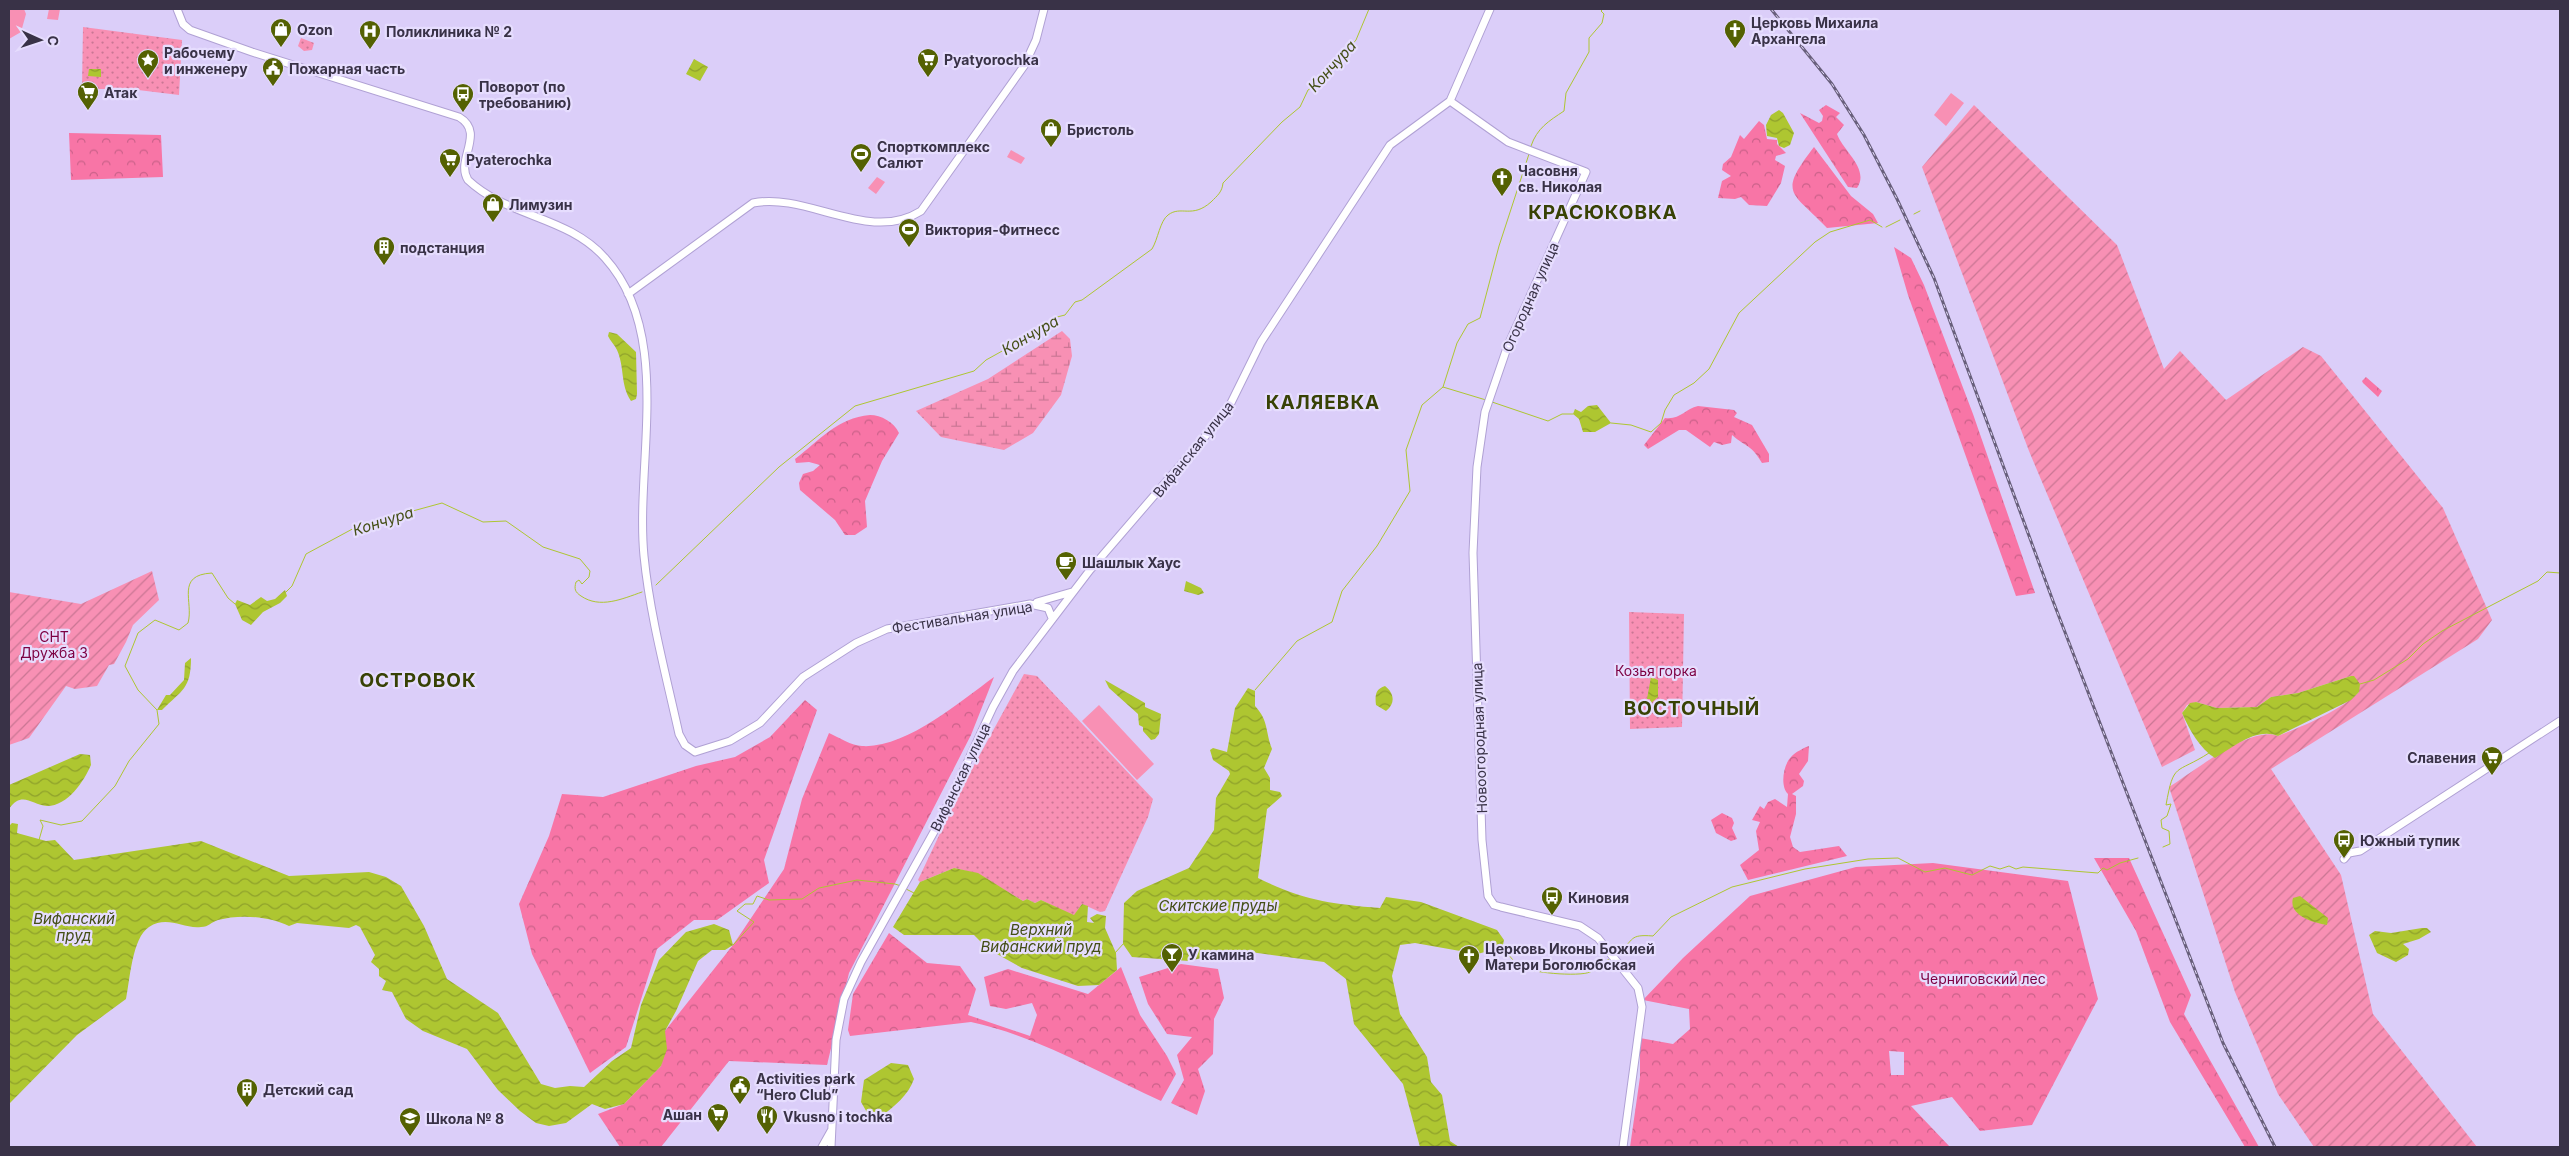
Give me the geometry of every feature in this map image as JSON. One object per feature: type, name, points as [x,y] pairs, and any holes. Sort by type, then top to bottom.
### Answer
[{"type":"main road","points":[[177,9],[183,24],[190,30],[252,52],[464,119],[471,132],[464,166],[468,180],[495,198],[582,237],[607,259],[628,294],[753,203],[777,202],[868,220],[896,222],[921,211],[1024,66],[1036,40],[1044,9]]},
{"type":"main road","points":[[1450,101],[1490,9]]},
{"type":"main road","name":"Огородная улица","points":[[1450,101],[1508,142],[1586,172],[1508,345],[1490,397]]},
{"type":"main road","name":"Вифанская улица","points":[[831,1147],[836,1040],[844,999],[861,962],[940,821],[993,708],[1022,658],[1074,591],[1228,411],[1261,342],[1390,145],[1450,101]]},
{"type":"main road","name":"Фестивальная улица","points":[[628,294],[636,318],[645,360],[647,404],[642,517],[646,574],[679,734],[685,745],[695,752],[730,741],[760,723],[803,677],[856,643],[887,629],[1030,604],[1048,608],[1052,618]]},
{"type":"main road","name":"Новоогородная улица","points":[[1490,397],[1485,412],[1476,466],[1474,554],[1482,840],[1488,896],[1494,905],[1501,908],[1580,926],[1598,938],[1638,988],[1642,1007],[1623,1147]]},
{"type":"main road","points":[[1030,604],[1061,597],[1074,591]]},
{"type":"main road","points":[[2344,859],[2349,853],[2360,851],[2560,721]]},
{"type":"main road","points":[[822,1147],[832,1131]]},
{"type":"green space","points":[[9,9],[24,9],[26,14],[21,32],[9,39]]},
{"type":"green space","points":[[49,9],[60,9],[58,20],[47,19]]},
{"type":"green space","points":[[83,27],[182,40],[179,95],[130,89],[82,89]]},
{"type":"green space","points":[[301,38],[314,43],[312,50],[304,51],[298,46]]},
{"type":"green space","points":[[1951,93],[1964,103],[1946,126],[1934,115]]},
{"type":"green space","points":[[1826,105],[1840,113],[1836,117],[1844,125],[1837,134],[1858,167],[1860,181],[1857,188],[1848,187],[1800,113],[1819,123],[1822,121],[1823,116],[1819,110]]},
{"type":"green space","points":[[1974,105],[2117,245],[2164,369],[2180,351],[2226,400],[2303,347],[2321,356],[2443,508],[2492,620],[2478,639],[2271,769],[2341,875],[2373,1014],[2477,1147],[2314,1147],[2278,1094],[2235,992],[2169,787],[2238,743],[2267,734],[2278,736],[2299,728],[2332,712],[2359,692],[2351,676],[2298,693],[2271,697],[2257,707],[2217,708],[2196,702],[2187,705],[2182,713],[2195,750],[2162,767],[2029,451],[1922,167]]},
{"type":"green space","points":[[1759,121],[1764,125],[1767,139],[1777,140],[1777,144],[1786,153],[1776,156],[1775,160],[1785,166],[1781,183],[1767,206],[1749,205],[1741,197],[1735,199],[1718,198],[1722,181],[1731,176],[1722,170],[1723,164],[1731,157],[1740,135],[1744,139]]},
{"type":"green space","points":[[69,133],[161,135],[163,177],[71,180]]},
{"type":"green space","points":[[1814,147],[1851,196],[1873,214],[1878,223],[1827,228],[1798,199],[1794,192],[1793,184],[1802,163]]},
{"type":"green space","points":[[1011,150],[1025,158],[1021,164],[1007,157]]},
{"type":"green space","points":[[877,177],[885,182],[876,194],[868,188]]},
{"type":"green space","points":[[1894,247],[1911,258],[1924,285],[1973,414],[2035,593],[2016,596],[1908,295]]},
{"type":"green space","points":[[1062,331],[1070,339],[1072,356],[1061,395],[1033,433],[1004,450],[941,437],[916,411],[988,379]]},
{"type":"green space","points":[[2366,377],[2382,391],[2378,397],[2363,383],[2362,381]]},
{"type":"green space","points":[[1698,406],[1734,410],[1737,413],[1734,417],[1752,425],[1769,454],[1769,462],[1762,463],[1752,449],[1732,435],[1731,443],[1722,445],[1714,442],[1710,447],[1686,430],[1679,430],[1648,449],[1644,445],[1665,418],[1679,416]]},
{"type":"green space","points":[[870,415],[887,420],[899,433],[882,461],[865,501],[867,527],[855,535],[845,535],[835,520],[800,490],[799,483],[803,474],[813,471],[820,465],[809,462],[796,463],[795,459],[838,425],[848,420]]},
{"type":"green space","name":"СНТ Дружба 3","points":[[152,571],[159,600],[133,625],[114,664],[109,665],[97,686],[75,689],[66,686],[29,738],[9,745],[9,592],[81,604]]},
{"type":"green space","name":"Козья горка","points":[[1629,612],[1684,614],[1682,727],[1630,729]]},
{"type":"green space","points":[[1024,674],[1037,676],[1153,799],[1148,817],[1105,911],[1100,912],[1082,904],[1074,916],[1041,900],[1035,903],[1027,899],[1023,901],[978,874],[954,868],[920,882],[918,880],[960,791]]},
{"type":"green space","points":[[994,677],[971,735],[849,973],[827,1065],[729,1061],[661,1147],[620,1147],[598,1114],[624,1104],[661,1066],[665,1031],[733,945],[784,869],[802,799],[829,733],[858,746],[879,745],[896,740],[932,722]]},
{"type":"green space","points":[[805,700],[817,710],[764,860],[769,883],[717,920],[694,920],[657,949],[626,1047],[590,1073],[532,954],[519,904],[549,836],[562,794],[603,797],[696,766],[735,757],[770,737]]},
{"type":"green space","points":[[1099,705],[1154,764],[1137,780],[1082,721]]},
{"type":"green space","points":[[1809,746],[1808,761],[1799,774],[1804,781],[1803,786],[1792,794],[1796,796],[1796,814],[1790,837],[1793,847],[1800,852],[1839,846],[1847,856],[1748,880],[1740,865],[1759,850],[1756,831],[1760,822],[1752,820],[1760,806],[1764,809],[1768,802],[1775,799],[1787,807],[1788,794],[1783,781],[1786,765],[1793,755]]},
{"type":"green space","points":[[1722,813],[1732,818],[1734,823],[1732,828],[1737,839],[1731,841],[1716,833],[1711,820]]},
{"type":"green space","points":[[2094,858],[2129,858],[2191,995],[2184,1014],[2259,1147],[2245,1147],[2170,1022],[2136,931]]},
{"type":"green space","name":"Черниговский лес","points":[[1933,863],[2068,881],[2098,999],[2032,1125],[1980,1131],[1952,1097],[1911,1106],[1950,1147],[1630,1147],[1640,1077],[1640,1038],[1673,1044],[1690,1029],[1689,1009],[1643,1000],[1683,958],[1750,896],[1856,867]],"holes":[[[1889,1051],[1904,1052],[1904,1075],[1891,1075]]]},
{"type":"green space","points":[[889,933],[927,963],[960,966],[976,989],[968,1015],[1030,1036],[1037,1015],[1032,1003],[1006,1009],[990,1006],[984,977],[1008,969],[1088,994],[1121,967],[1140,1015],[1167,1056],[1176,1074],[1161,1101],[1019,1036],[971,1022],[850,1036],[848,1030],[853,994]]},
{"type":"green space","points":[[1181,964],[1218,969],[1224,998],[1214,1019],[1213,1054],[1198,1069],[1205,1091],[1197,1115],[1171,1103],[1184,1080],[1177,1055],[1192,1037],[1167,1034],[1148,1004],[1139,977]]},
{"type":"water","points":[[694,59],[708,67],[700,81],[686,74]]},
{"type":"water","points":[[89,69],[101,69],[101,77],[88,76]]},
{"type":"water","points":[[1779,110],[1783,113],[1794,133],[1790,145],[1784,148],[1779,146],[1777,138],[1767,136],[1766,125],[1771,115]]},
{"type":"water","points":[[609,332],[617,334],[636,352],[637,394],[636,399],[631,401],[625,388],[616,348],[608,336]]},
{"type":"water","points":[[1597,405],[1611,423],[1595,432],[1583,432],[1579,419],[1573,414],[1575,409],[1581,412],[1588,406]]},
{"type":"water","points":[[1186,581],[1201,588],[1204,593],[1198,595],[1184,591]]},
{"type":"water","points":[[285,590],[287,596],[280,603],[263,612],[251,625],[242,620],[235,604],[237,600],[250,605],[261,597],[267,601],[275,599]]},
{"type":"water","points":[[191,658],[191,668],[184,688],[162,710],[157,710],[166,695],[170,695],[184,680],[185,663]]},
{"type":"water","points":[[2354,676],[2360,684],[2359,692],[2351,700],[2278,736],[2261,734],[2253,736],[2215,758],[2200,744],[2182,713],[2190,703],[2196,702],[2217,708],[2257,707],[2271,697],[2298,693]]},
{"type":"water","points":[[1651,677],[1658,680],[1658,697],[1651,703],[1650,699],[1647,699]]},
{"type":"water","points":[[1105,680],[1145,703],[1145,707],[1161,714],[1159,734],[1155,739],[1151,740],[1143,731],[1143,727],[1139,725],[1138,714],[1109,688]]},
{"type":"water","points":[[1385,686],[1393,698],[1391,705],[1386,711],[1376,705],[1377,691]]},
{"type":"water","name":"Скитские пруды","points":[[1248,688],[1255,691],[1255,706],[1265,721],[1272,749],[1264,768],[1270,778],[1270,790],[1280,792],[1282,796],[1267,809],[1258,878],[1303,896],[1331,903],[1380,908],[1386,897],[1421,902],[1497,930],[1504,940],[1501,954],[1493,950],[1477,954],[1415,943],[1400,945],[1392,976],[1400,1014],[1427,1057],[1431,1082],[1442,1095],[1450,1141],[1459,1147],[1420,1147],[1403,1084],[1354,1024],[1346,979],[1324,962],[1236,950],[1189,961],[1132,957],[1123,944],[1124,903],[1137,891],[1189,868],[1214,830],[1216,798],[1230,774],[1229,771],[1213,760],[1210,750],[1213,748],[1227,752],[1235,708]]},
{"type":"water","points":[[80,754],[90,755],[91,765],[80,785],[62,802],[47,806],[23,799],[18,800],[9,809],[9,785]]},
{"type":"water","name":"Вифанский пруд","points":[[12,823],[18,824],[17,833],[46,841],[55,840],[74,860],[201,841],[289,876],[369,872],[386,877],[401,886],[424,926],[447,979],[498,1013],[541,1084],[555,1088],[584,1087],[612,1061],[631,1048],[641,1005],[659,960],[686,932],[714,924],[729,930],[733,945],[725,950],[712,950],[698,961],[665,1031],[667,1049],[661,1066],[624,1104],[605,1109],[592,1104],[566,1123],[549,1126],[536,1123],[520,1111],[498,1090],[467,1049],[423,1031],[406,1019],[392,992],[382,990],[386,981],[379,976],[379,969],[371,962],[375,955],[360,927],[356,925],[349,928],[297,923],[289,926],[272,920],[254,917],[226,918],[201,927],[162,922],[149,927],[143,932],[139,940],[135,950],[126,999],[77,1035],[9,1104],[9,826]]},
{"type":"water","name":"Верхний Вифанский пруд","points":[[954,868],[978,873],[1023,901],[1027,899],[1035,903],[1041,900],[1074,915],[1082,904],[1088,906],[1087,922],[1094,923],[1090,918],[1097,914],[1106,916],[1105,928],[1116,953],[1117,970],[1099,985],[1078,986],[1022,968],[988,949],[974,935],[904,935],[893,927],[920,882]]},
{"type":"water","points":[[2300,896],[2328,918],[2327,925],[2309,920],[2294,909],[2292,904],[2293,898]]},
{"type":"water","points":[[2427,928],[2431,932],[2419,939],[2403,944],[2409,949],[2408,955],[2396,962],[2377,953],[2369,935],[2375,931],[2391,933]]},
{"type":"water","points":[[891,1063],[908,1065],[914,1079],[905,1095],[881,1117],[869,1116],[861,1102],[864,1080]]},
{"type":"waterway","name":"Кончура","points":[[656,585],[779,467],[855,406],[974,371],[986,360],[1042,329],[1053,318],[1065,315],[1075,302],[1082,300],[1152,249],[1163,221],[1168,215],[1178,211],[1198,210],[1211,202],[1221,191],[1223,183],[1282,122],[1300,107],[1308,90],[1320,82],[1356,40],[1369,9]]},
{"type":"waterway","points":[[1531,146],[1540,130],[1564,111],[1566,93],[1589,52],[1589,38],[1602,23],[1604,14],[1601,11],[1603,9]]},
{"type":"waterway","points":[[1443,387],[1457,343],[1468,324],[1480,318],[1499,246],[1529,154]]},
{"type":"waterway","points":[[1914,214],[1920,211]]},
{"type":"waterway","points":[[1611,423],[1631,425],[1651,432],[1661,423],[1665,410],[1674,395],[1694,383],[1709,369],[1739,313],[1815,242],[1830,232],[1870,220],[1882,227]]},
{"type":"waterway","points":[[1886,227],[1900,220]]},
{"type":"waterway","points":[[1255,690],[1297,641],[1332,622],[1342,591],[1377,546],[1410,491],[1406,450],[1422,405],[1443,387],[1486,400]]},
{"type":"waterway","points":[[1492,402],[1548,421],[1562,414],[1573,414]]},
{"type":"waterway","name":"Кончура","points":[[285,593],[292,586],[306,554],[358,526],[442,503],[483,522],[506,521],[543,547],[580,559],[590,571],[589,577],[582,584],[579,580],[576,582],[575,588],[579,595],[588,600],[611,602],[642,592]]},
{"type":"waterway","points":[[2360,684],[2374,680],[2408,659],[2423,644],[2442,631],[2538,581],[2547,572],[2560,573]]},
{"type":"waterway","name":"Кончура","points":[[39,840],[43,826],[40,820],[61,825],[82,821],[115,786],[129,761],[159,724],[157,710],[138,690],[125,666],[138,633],[155,620],[179,630],[188,623],[188,591],[193,579],[201,575],[212,573],[228,598],[235,604]]},
{"type":"waterway","points":[[2163,847],[2170,844],[2169,831],[2162,828],[2161,820],[2167,816],[2171,804],[2166,805],[2171,781],[2178,771],[2209,753]]},
{"type":"waterway","points":[[1619,952],[1635,937],[1653,936],[1671,917],[1732,887],[1805,869],[1868,859],[1898,858],[1925,872],[1945,868],[1972,875],[1990,866],[2000,869],[2009,866],[2016,869],[2023,867],[2098,873],[2103,868],[2107,870],[2120,863],[2138,858]]},
{"type":"waterway","points":[[733,945],[754,922],[737,911],[745,904],[753,904],[757,896],[769,900],[802,899],[819,888],[857,880],[901,886]]},
{"type":"waterway","points":[[906,889],[914,893]]},
{"type":"waterway","points":[[1115,953],[1124,943]]},
{"type":"waterway","points":[[1502,948],[1523,968],[1553,973],[1575,974],[1590,972],[1609,959]]},
{"type":"railway","points":[[1771,9],[1832,84],[1864,135],[1897,199],[1934,278],[2053,601],[2223,1043],[2275,1147]]},
{"type":"place","name":"Ozon","points":[[281,48]]},
{"type":"place","name":"Церковь Михаила Архангела","points":[[1735,49]]},
{"type":"place","name":"Поликлиника № 2","points":[[370,50]]},
{"type":"place","name":"Pyatyorochka","points":[[928,78]]},
{"type":"place","name":"Рабочему и инженеру","points":[[148,79]]},
{"type":"place","name":"Пожарная часть","points":[[273,87]]},
{"type":"place","name":"Атак","points":[[88,111]]},
{"type":"place","name":"Поворот (по требованию)","points":[[463,113]]},
{"type":"place","name":"Бристоль","points":[[1051,148]]},
{"type":"place","name":"Спорткомплекс Салют","points":[[861,173]]},
{"type":"place","name":"Pyaterochka","points":[[450,178]]},
{"type":"place","name":"Часовня св. Николая","points":[[1502,197]]},
{"type":"place","name":"Лимузин","points":[[493,223]]},
{"type":"place","name":"Виктория-Фитнесс","points":[[909,248]]},
{"type":"place","name":"подстанция","points":[[384,266]]},
{"type":"place","name":"Шашлык Хаус","points":[[1066,581]]},
{"type":"place","name":"Славения","points":[[2492,776]]},
{"type":"place","name":"Южный тупик","points":[[2344,859]]},
{"type":"place","name":"Киновия","points":[[1552,916]]},
{"type":"place","name":"У камина","points":[[1172,973]]},
{"type":"place","name":"Церковь Иконы Божией Матери Боголюбская","points":[[1469,975]]},
{"type":"place","name":"Activities park “Hero Club”","points":[[740,1105]]},
{"type":"place","name":"Детский сад","points":[[247,1108]]},
{"type":"place","name":"Ашан","points":[[718,1133]]},
{"type":"place","name":"Vkusno i tochka","points":[[767,1135]]},
{"type":"place","name":"Школа № 8","points":[[410,1137]]},
{"type":"district","name":"КРАСЮКОВКА","points":[[1603,212]]},
{"type":"district","name":"КАЛЯЕВКА","points":[[1323,402]]},
{"type":"district","name":"ОСТРОВОК","points":[[418,680]]},
{"type":"district","name":"ВОСТОЧНЫЙ","points":[[1692,708]]}]
